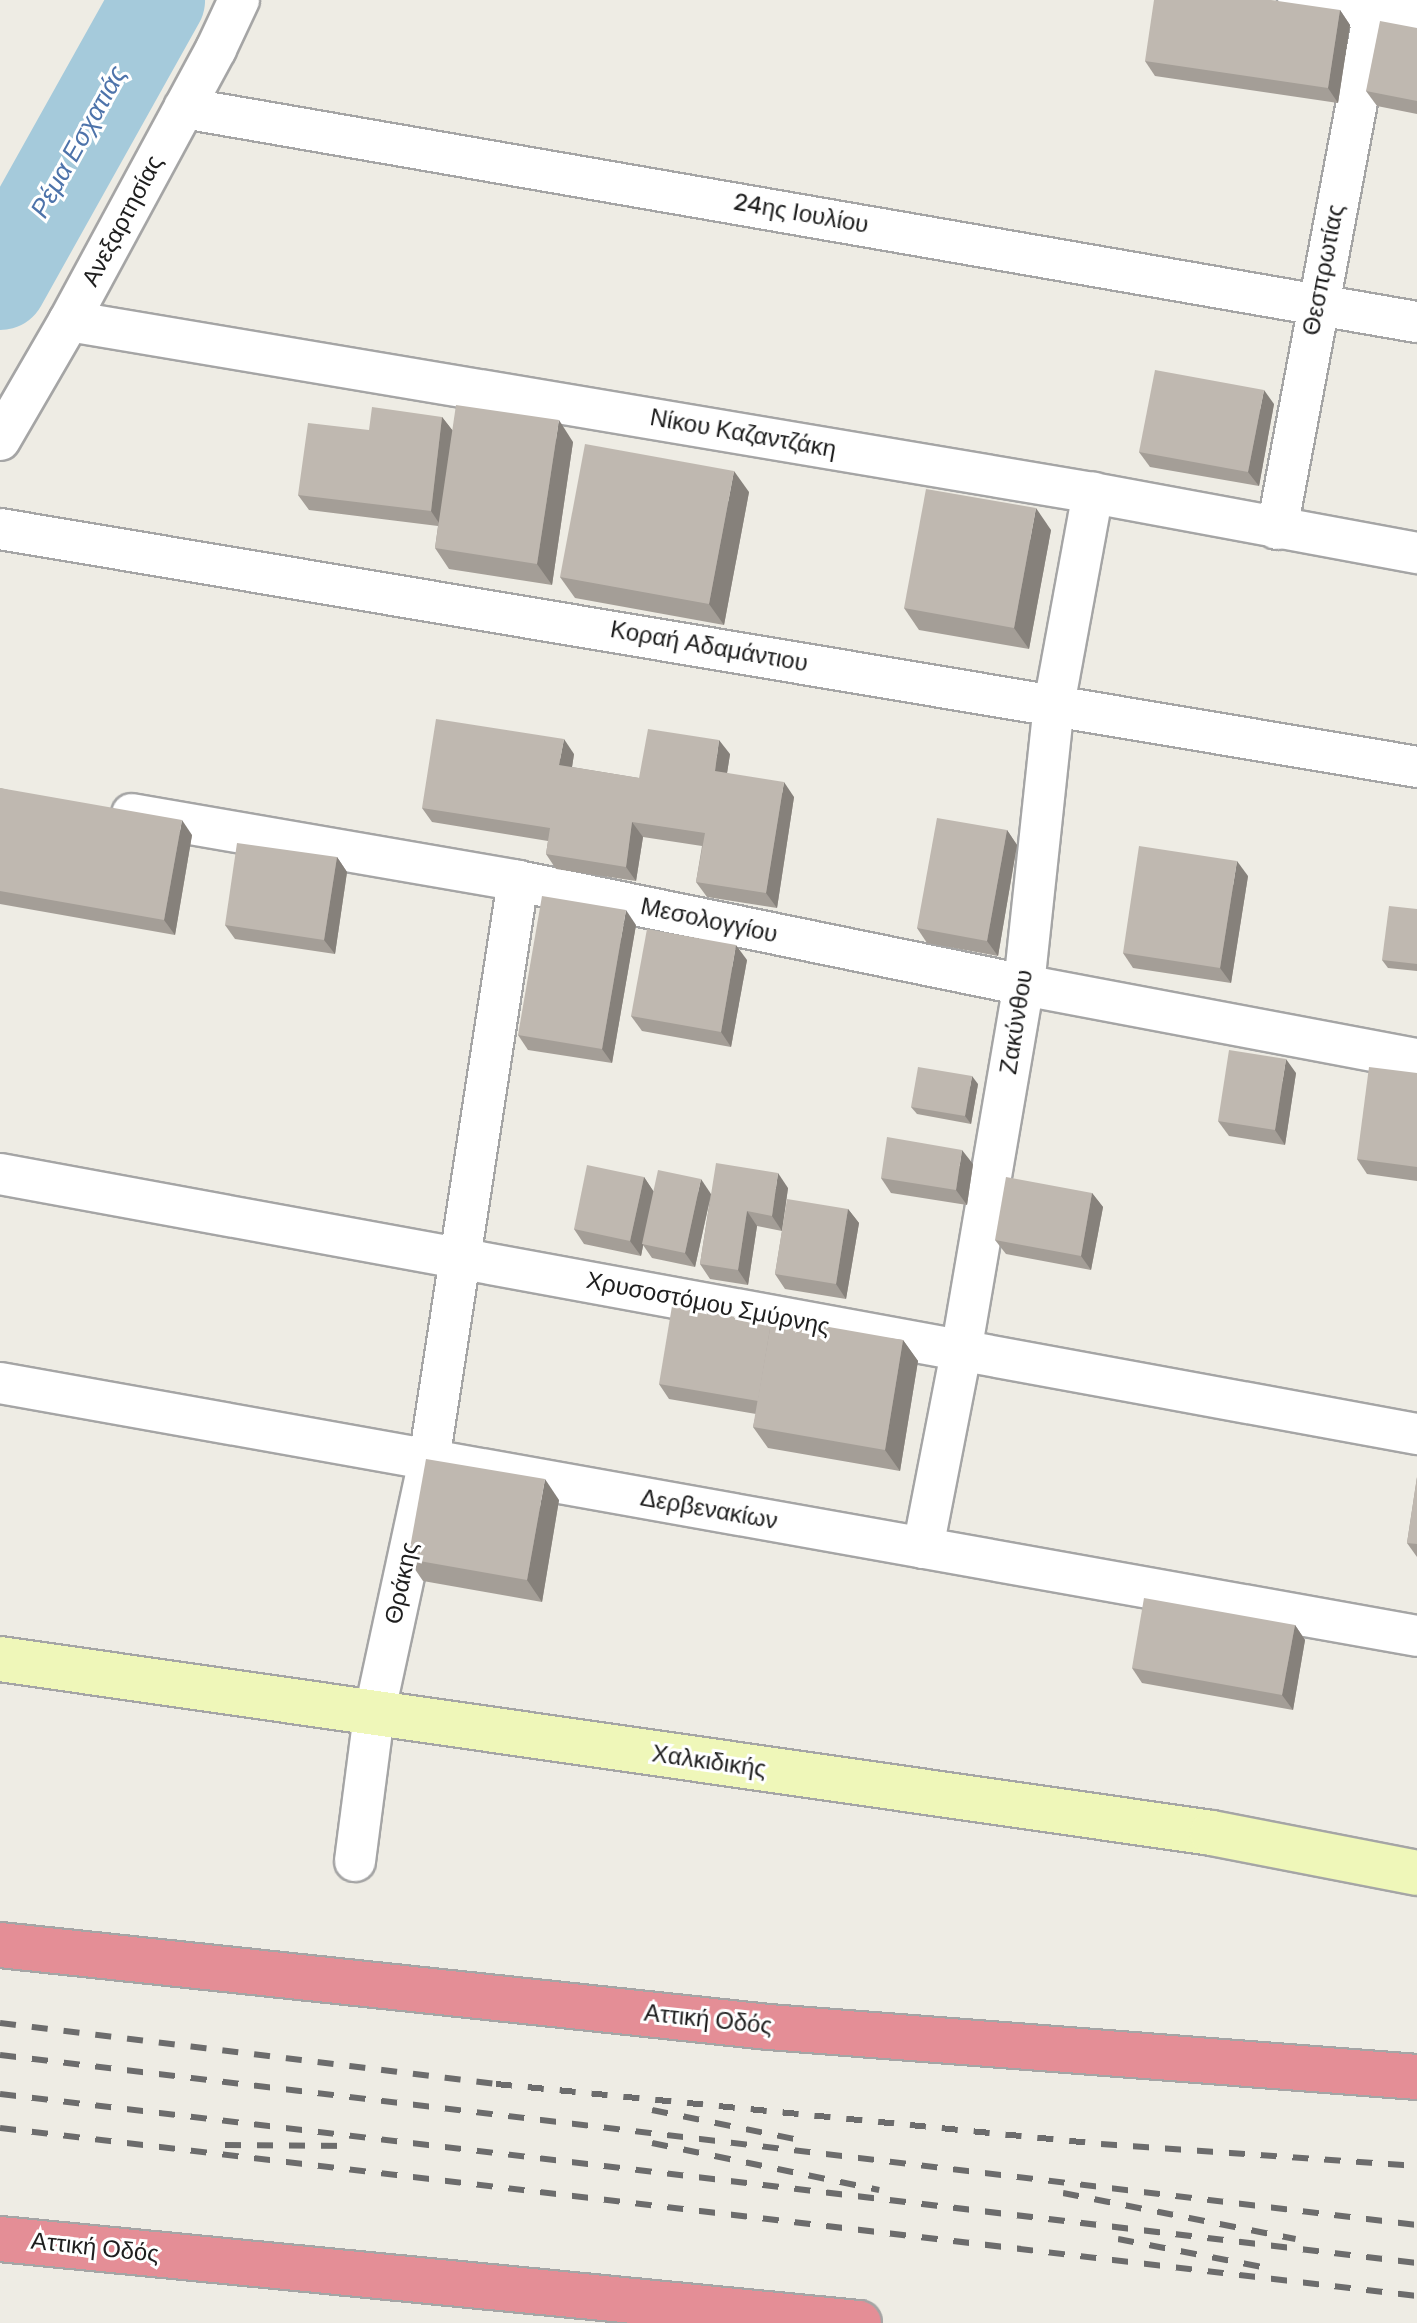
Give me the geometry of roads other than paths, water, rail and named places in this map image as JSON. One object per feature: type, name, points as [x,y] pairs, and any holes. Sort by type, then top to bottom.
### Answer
[{"type":"highway","name":"Αττική Οδός","points":[[0,1945],[769,2027],[1417,2077]]},
{"type":"highway","name":"Αττική Οδός","points":[[0,2239],[859,2323]]},
{"type":"street","name":"Ανεξαρτησίας","points":[[0,440],[69,321],[239,0]]},
{"type":"street","points":[[1298,0],[1417,16]]},
{"type":"street","name":"Θεσπρωτίας","points":[[1277,529],[1374,11]]},
{"type":"street","name":"24ης Ιουλίου","points":[[184,108],[1417,322]]},
{"type":"street","name":"Νίκου Καζαντζάκη","points":[[69,321],[1093,493],[1417,553]]},
{"type":"street","name":"Ζακύνθου","points":[[923,1548],[961,1352],[1024,985],[1054,705],[1093,493]]},
{"type":"street","name":"Κοραή Αδαμάντιου","points":[[0,529],[1417,767]]},
{"type":"street","name":"Μεσολογγίου","points":[[94,807],[518,881],[1024,985],[1417,1059]]},
{"type":"street","name":"Θράκης","points":[[355,1861],[374,1715],[429,1460],[518,881]]},
{"type":"street","name":"Χρυσοστόμου Σμύρνης","points":[[0,1174],[1417,1434]]},
{"type":"street","name":"Δερβενακίων","points":[[0,1383],[1417,1636]]},
{"type":"street","name":"Χαλκιδικής","points":[[0,1659],[1212,1833],[1417,1873]]},
{"type":"waterway","name":"Ρέμα Εσχατιάς","points":[[0,283],[158,0]]},
{"type":"railway","points":[[0,2023],[496,2084],[1101,2144],[1417,2166]]},
{"type":"railway","points":[[0,2055],[1417,2225]]},
{"type":"railway","points":[[0,2094],[1417,2263]]},
{"type":"railway","points":[[652,2110],[805,2141]]},
{"type":"railway","points":[[0,2128],[1417,2296]]},
{"type":"railway","points":[[652,2143],[879,2190]]},
{"type":"railway","points":[[225,2145],[353,2146]]},
{"type":"railway","points":[[1063,2193],[1295,2239]]},
{"type":"railway","points":[[1118,2239],[1267,2268]]}]
